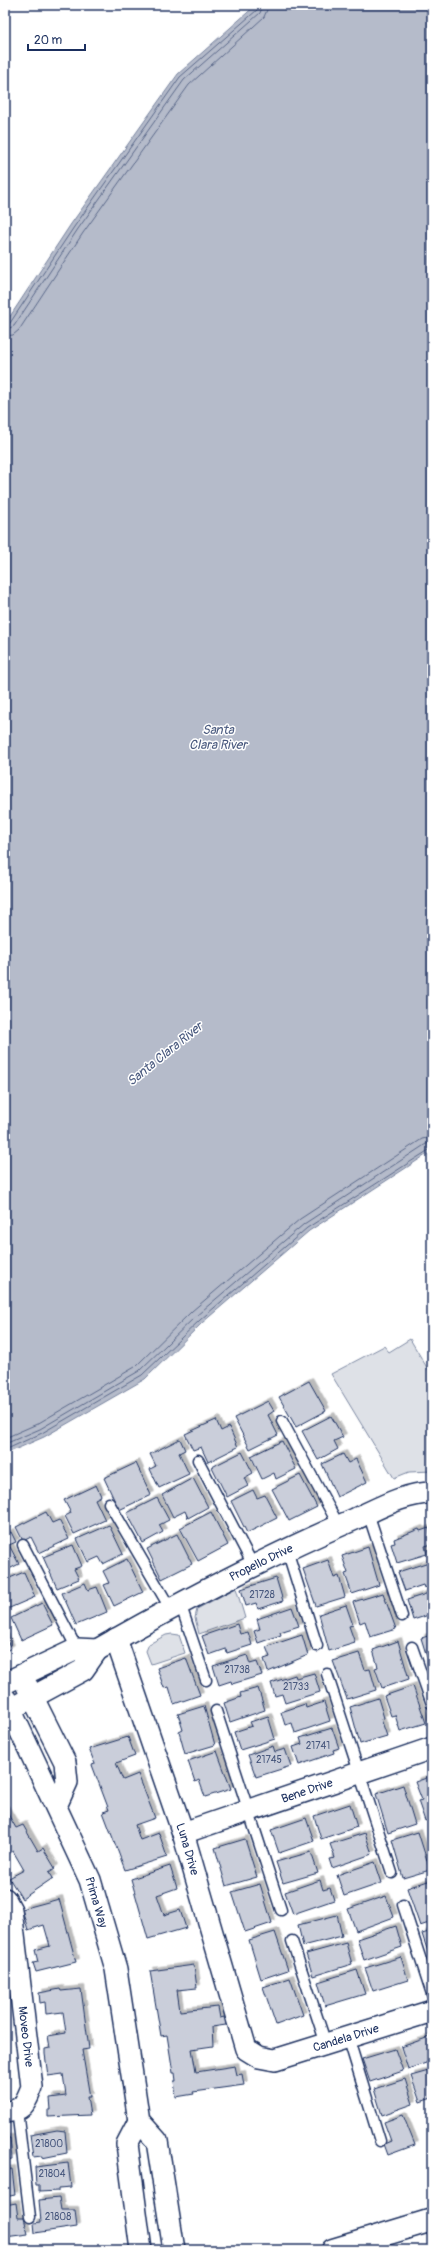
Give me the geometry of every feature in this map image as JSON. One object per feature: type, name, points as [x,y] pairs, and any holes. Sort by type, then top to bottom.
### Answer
[{"type":"main road","points":[[333,2250],[432,2220]]},
{"type":"street","name":"Propello Drive","points":[[13,1679],[116,1639],[175,1606],[253,1566],[339,1526],[411,1496],[432,1493]]},
{"type":"street","name":"Luna Drive","points":[[116,1639],[183,1833],[246,2048],[259,2057]]},
{"type":"street","name":"Propello Drive","points":[[7,1706],[34,1698],[83,1670],[87,1649]]},
{"type":"street","points":[[13,1679],[34,1698],[65,1762],[67,1782],[56,1806]]},
{"type":"street","name":"Prima Way","points":[[7,1706],[90,1880],[116,1969],[140,2121]]},
{"type":"street","name":"Bene Drive","points":[[183,1833],[432,1748]]},
{"type":"street","name":"Moveo Drive","points":[[5,1899],[10,1910],[32,2087],[25,2104],[11,2111]]},
{"type":"street","name":"Candela Drive","points":[[259,2057],[275,2060],[432,2011]]},
{"type":"street","points":[[141,2250],[127,2144],[140,2121],[157,2141],[174,2250]]},
{"type":"lane","points":[[282,1421],[339,1526]]},
{"type":"lane","points":[[198,1460],[253,1566]]},
{"type":"lane","points":[[109,1503],[175,1606],[206,1680]]},
{"type":"lane","points":[[368,1514],[402,1616]]},
{"type":"lane","points":[[24,1545],[87,1649]]},
{"type":"lane","points":[[287,1550],[317,1646]]},
{"type":"lane","points":[[412,1647],[432,1704]]},
{"type":"lane","points":[[327,1674],[392,1873]]},
{"type":"lane","points":[[216,1711],[281,1910]]},
{"type":"lane","points":[[403,1905],[432,1994]]},
{"type":"lane","points":[[292,1941],[326,2044]]},
{"type":"lane","points":[[348,2037],[380,2141]]},
{"type":"lane","points":[[11,2111],[30,2217]]},
{"type":"shaded area","points":[[410,1339],[432,1376],[432,1471],[409,1472],[394,1478],[331,1374],[384,1346],[389,1352]]},
{"type":"shaded area","points":[[236,1588],[245,1618],[199,1634],[195,1618],[197,1609]]},
{"type":"shaded area","points":[[166,1635],[179,1635],[185,1653],[151,1664],[146,1651],[149,1644]]},
{"type":"water","name":"Santa Clara River","points":[[256,5],[432,5],[432,1151],[309,1231],[202,1323],[145,1379],[44,1437],[5,1454],[5,324],[71,224],[178,74]]},
{"type":"building","points":[[432,1329],[432,1337],[428,1331]]},
{"type":"building","points":[[309,1381],[326,1411],[296,1427],[279,1397]]},
{"type":"building","points":[[268,1401],[274,1411],[268,1415],[278,1435],[250,1449],[234,1418]]},
{"type":"building","points":[[331,1416],[343,1437],[334,1441],[338,1449],[318,1460],[302,1431]]},
{"type":"building","points":[[216,1420],[221,1431],[229,1427],[238,1447],[208,1462],[201,1447],[193,1450],[185,1434]]},
{"type":"building","points":[[180,1439],[185,1450],[179,1453],[189,1474],[159,1488],[150,1469],[156,1466],[150,1454]]},
{"type":"building","points":[[282,1441],[296,1469],[276,1479],[274,1473],[262,1479],[251,1456]]},
{"type":"building","points":[[242,1452],[253,1473],[244,1478],[248,1486],[227,1497],[212,1467]]},
{"type":"building","points":[[343,1454],[348,1463],[356,1459],[367,1482],[337,1497],[322,1464]]},
{"type":"building","points":[[136,1463],[151,1495],[119,1510],[104,1478]]},
{"type":"building","points":[[300,1475],[317,1507],[289,1521],[272,1489]]},
{"type":"building","points":[[193,1478],[208,1507],[188,1518],[185,1511],[173,1517],[162,1495]]},
{"type":"building","points":[[96,1485],[101,1496],[95,1499],[105,1520],[74,1534],[65,1516],[71,1513],[64,1500]]},
{"type":"building","points":[[253,1490],[257,1498],[265,1495],[277,1518],[247,1533],[231,1501]]},
{"type":"building","points":[[157,1498],[169,1520],[159,1525],[163,1532],[143,1543],[127,1513]]},
{"type":"building","points":[[46,1512],[52,1523],[59,1520],[69,1539],[39,1553],[31,1537],[23,1541],[16,1527]]},
{"type":"building","points":[[211,1512],[228,1545],[198,1561],[180,1528]]},
{"type":"building","points":[[109,1525],[123,1554],[103,1564],[99,1557],[88,1562],[77,1539]]},
{"type":"building","points":[[429,1528],[432,1544],[425,1546],[427,1554],[397,1563],[391,1544],[395,1543],[394,1539],[419,1529],[420,1531]]},
{"type":"building","points":[[11,1532],[16,1542],[9,1545],[19,1564],[5,1571],[5,1535]]},
{"type":"building","points":[[177,1534],[192,1564],[162,1579],[147,1549]]},
{"type":"building","points":[[73,1545],[82,1566],[74,1569],[79,1579],[57,1588],[43,1557]]},
{"type":"building","points":[[368,1547],[379,1585],[352,1594],[345,1574],[348,1573],[342,1556]]},
{"type":"building","points":[[127,1559],[143,1592],[114,1606],[104,1585],[109,1583],[103,1571]]},
{"type":"building","points":[[328,1560],[334,1578],[339,1576],[345,1597],[316,1606],[303,1569]]},
{"type":"building","points":[[432,1561],[432,1585],[424,1588],[423,1585],[405,1591],[398,1572]]},
{"type":"building","points":[[24,1572],[35,1597],[5,1610],[5,1590],[9,1588],[5,1580]]},
{"type":"building","points":[[276,1578],[283,1601],[258,1609],[256,1603],[246,1606],[241,1589]]},
{"type":"building","points":[[85,1583],[88,1590],[97,1587],[107,1612],[76,1625],[62,1593]]},
{"type":"building","points":[[432,1592],[432,1614],[413,1620],[407,1600]]},
{"type":"building","points":[[383,1593],[396,1629],[370,1637],[365,1621],[360,1623],[353,1602]]},
{"type":"building","points":[[42,1603],[53,1625],[21,1640],[11,1618]]},
{"type":"building","points":[[346,1605],[353,1625],[349,1626],[355,1643],[329,1651],[319,1614]]},
{"type":"building","points":[[292,1607],[299,1626],[280,1632],[281,1635],[258,1643],[254,1631],[260,1629],[257,1619]]},
{"type":"building","points":[[237,1624],[240,1634],[248,1632],[252,1645],[227,1653],[226,1649],[209,1655],[202,1636]]},
{"type":"building","points":[[302,1635],[308,1655],[268,1672],[264,1659],[270,1657],[266,1647]]},
{"type":"building","points":[[432,1635],[432,1655],[427,1657],[421,1638]]},
{"type":"building","points":[[5,1637],[11,1648],[5,1652]]},
{"type":"building","points":[[398,1641],[409,1679],[382,1688],[375,1668],[378,1667],[373,1650]]},
{"type":"building","points":[[359,1653],[365,1670],[370,1669],[376,1690],[347,1699],[333,1661]]},
{"type":"building","points":[[247,1655],[250,1664],[257,1662],[262,1675],[232,1684],[231,1681],[219,1685],[213,1666]]},
{"type":"building","points":[[186,1658],[200,1695],[174,1704],[169,1687],[164,1688],[157,1668]]},
{"type":"building","points":[[314,1673],[320,1692],[285,1703],[282,1694],[275,1696],[271,1683],[295,1675],[296,1678]]},
{"type":"building","points":[[413,1686],[426,1723],[400,1731],[395,1715],[391,1716],[384,1696]]},
{"type":"building","points":[[258,1688],[265,1710],[230,1722],[224,1703],[241,1697],[240,1693]]},
{"type":"building","points":[[378,1698],[384,1718],[381,1719],[387,1736],[360,1744],[350,1707]]},
{"type":"building","points":[[324,1702],[330,1721],[295,1733],[292,1723],[285,1725],[281,1712],[305,1704],[306,1708]]},
{"type":"building","points":[[204,1706],[215,1745],[185,1754],[179,1732],[183,1730],[178,1714]]},
{"type":"building","points":[[268,1716],[275,1739],[240,1750],[234,1732],[252,1726],[250,1722]]},
{"type":"building","points":[[332,1728],[339,1748],[333,1750],[334,1753],[299,1765],[293,1747],[302,1744],[300,1738]]},
{"type":"building","points":[[128,1737],[135,1756],[116,1763],[123,1780],[138,1774],[155,1818],[135,1825],[140,1840],[159,1833],[167,1857],[125,1870],[103,1812],[109,1810],[92,1765],[95,1764],[89,1749]]},
{"type":"building","points":[[273,1746],[275,1752],[285,1749],[291,1766],[256,1777],[248,1755]]},
{"type":"building","points":[[217,1751],[231,1789],[205,1797],[199,1780],[195,1782],[188,1761]]},
{"type":"building","points":[[432,1776],[432,1818],[425,1821],[418,1801],[422,1800],[415,1782]]},
{"type":"building","points":[[403,1785],[415,1824],[388,1833],[376,1794]]},
{"type":"building","points":[[350,1804],[357,1827],[321,1839],[314,1816]]},
{"type":"building","points":[[5,1809],[16,1828],[23,1825],[38,1851],[43,1848],[55,1868],[49,1872],[53,1878],[22,1899],[9,1878],[24,1870],[13,1851],[5,1856]]},
{"type":"building","points":[[306,1818],[314,1841],[279,1853],[271,1830]]},
{"type":"building","points":[[432,1826],[432,1837],[429,1828]]},
{"type":"building","points":[[418,1832],[430,1870],[403,1878],[392,1840]]},
{"type":"building","points":[[365,1833],[372,1854],[332,1868],[329,1859],[335,1858],[330,1844]]},
{"type":"building","points":[[245,1839],[257,1877],[226,1886],[215,1848]]},
{"type":"building","points":[[311,1852],[318,1873],[283,1883],[276,1862]]},
{"type":"building","points":[[375,1862],[382,1883],[344,1896],[337,1875]]},
{"type":"building","points":[[170,1866],[177,1888],[157,1895],[164,1915],[180,1910],[186,1928],[148,1939],[131,1879]]},
{"type":"building","points":[[320,1880],[323,1890],[330,1888],[334,1900],[293,1914],[285,1892]]},
{"type":"building","points":[[431,1880],[432,1922],[420,1926],[407,1888]]},
{"type":"building","points":[[260,1884],[272,1923],[245,1932],[232,1892]]},
{"type":"building","points":[[386,1896],[394,1917],[356,1931],[348,1909]]},
{"type":"building","points":[[59,1899],[76,1962],[36,1972],[33,1963],[38,1962],[35,1950],[50,1946],[44,1925],[28,1930],[22,1909]]},
{"type":"building","points":[[337,1915],[342,1936],[303,1946],[298,1925]]},
{"type":"building","points":[[396,1926],[402,1947],[364,1960],[357,1939]]},
{"type":"building","points":[[432,1931],[432,1964],[422,1934]]},
{"type":"building","points":[[275,1932],[288,1970],[261,1979],[249,1940]]},
{"type":"building","points":[[346,1943],[352,1964],[313,1976],[306,1954]]},
{"type":"building","points":[[401,1957],[408,1980],[373,1991],[365,1968]]},
{"type":"building","points":[[194,1965],[197,1988],[177,1990],[180,2011],[218,2007],[220,2018],[224,2017],[226,2025],[212,2027],[213,2046],[192,2049],[196,2072],[235,2066],[237,2075],[242,2074],[244,2085],[193,2092],[194,2094],[176,2097],[174,2081],[176,2081],[175,2073],[173,2073],[167,2035],[161,2036],[150,1971]]},
{"type":"building","points":[[357,1970],[365,1994],[325,2006],[318,1982]]},
{"type":"building","points":[[290,1978],[303,2015],[276,2025],[263,1987]]},
{"type":"building","points":[[60,1989],[61,1991],[81,1989],[89,2049],[82,2050],[90,2097],[87,2097],[90,2115],[48,2117],[48,2110],[51,2110],[50,2098],[66,2096],[63,2074],[48,2076],[45,2049],[50,2048],[48,2036],[66,2033],[63,2012],[46,2014],[45,2002],[40,2003],[39,1993]]},
{"type":"building","points":[[432,2036],[432,2061],[408,2069],[401,2047]]},
{"type":"building","points":[[395,2049],[403,2071],[370,2082],[362,2059]]},
{"type":"building","points":[[432,2070],[432,2098],[420,2102],[411,2076]]},
{"type":"building","points":[[405,2079],[413,2104],[382,2115],[374,2089]]},
{"type":"building","points":[[403,2115],[415,2145],[388,2155],[384,2144],[391,2141],[384,2122]]},
{"type":"building","points":[[432,2123],[432,2137],[428,2124]]},
{"type":"building","points":[[57,2130],[65,2131],[67,2153],[42,2158],[42,2156],[33,2157],[30,2135]]},
{"type":"building","points":[[5,2138],[10,2138],[12,2159],[5,2160]]},
{"type":"building","points":[[68,2163],[71,2187],[58,2188],[58,2191],[39,2192],[39,2186],[36,2186],[35,2167]]},
{"type":"building","points":[[12,2169],[15,2195],[5,2197],[5,2170]]},
{"type":"building","points":[[59,2198],[61,2210],[75,2210],[77,2227],[35,2233],[34,2223],[41,2222],[39,2200]]},
{"type":"building","points":[[16,2203],[18,2218],[24,2218],[28,2234],[5,2237],[5,2205]]}]
